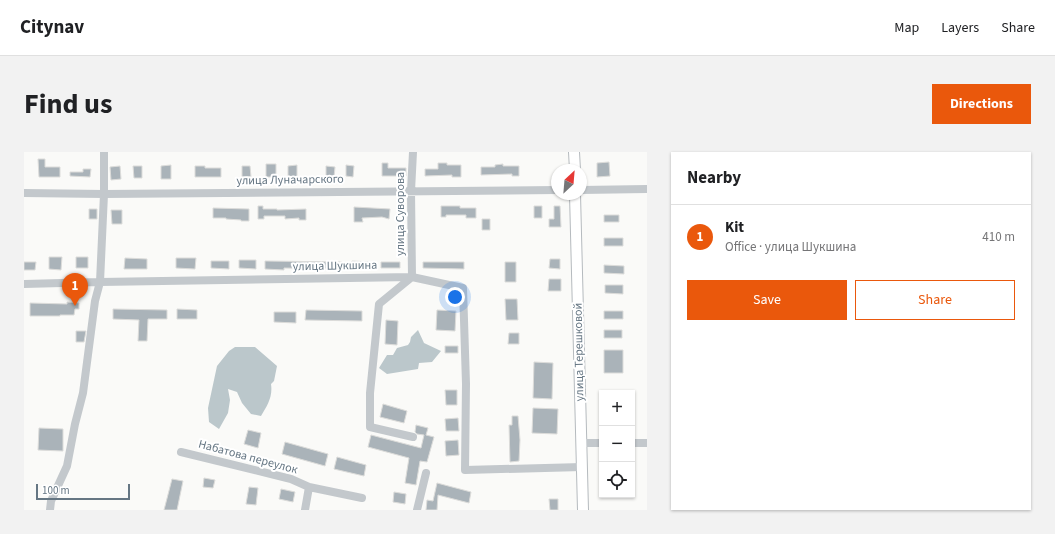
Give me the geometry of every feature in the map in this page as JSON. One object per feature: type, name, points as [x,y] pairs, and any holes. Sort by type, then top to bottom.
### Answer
[{"type":"main road","points":[[574,152],[575,164]]},
{"type":"main road","name":"улица Терешковой","points":[[575,200],[583,510]]},
{"type":"street","points":[[50,510],[51,501],[67,466],[83,393],[95,301],[100,282],[104,194],[104,152]]},
{"type":"street","name":"улица Суворова","points":[[412,277],[411,191],[413,152]]},
{"type":"street","points":[[587,190],[647,189]]},
{"type":"street","name":"улица Луначарского","points":[[24,193],[104,194],[551,190]]},
{"type":"street","points":[[412,277],[380,304],[370,393],[370,427],[412,437]]},
{"type":"street","name":"улица Шукшина","points":[[24,284],[412,277],[463,288],[466,384],[465,470],[582,467]]},
{"type":"street","points":[[581,443],[599,443]]},
{"type":"street","points":[[635,443],[647,444]]},
{"type":"street","name":"Набатова переулок","points":[[181,452],[291,479],[309,487],[305,510]]},
{"type":"street","points":[[417,510],[426,473]]},
{"type":"street","points":[[309,487],[362,498]]},
{"type":"shaded area","points":[[418,330],[424,343],[441,351],[432,362],[419,363],[418,369],[387,374],[379,368],[387,355],[393,355],[397,348],[408,345],[411,337]]},
{"type":"shaded area","points":[[235,347],[255,347],[277,366],[274,381],[271,384],[270,397],[261,416],[251,414],[242,403],[237,392],[228,389],[230,400],[228,413],[219,429],[209,422],[208,408],[217,366],[229,351]]},
{"type":"building","points":[[38,159],[45,159],[45,167],[60,167],[60,177],[39,177]]},
{"type":"building","points":[[609,162],[610,176],[597,177],[597,163]]},
{"type":"building","points":[[382,163],[388,163],[388,168],[406,168],[406,176],[382,176]]},
{"type":"building","points":[[438,163],[447,163],[447,165],[461,165],[461,177],[452,177],[452,175],[425,176],[425,169],[438,169]]},
{"type":"building","points":[[266,164],[276,164],[276,177],[266,177]]},
{"type":"building","points":[[503,164],[503,166],[519,166],[519,176],[512,176],[512,174],[481,175],[481,167],[495,167],[495,165]]},
{"type":"building","points":[[171,165],[171,179],[161,179],[161,166]]},
{"type":"building","points":[[297,165],[297,177],[288,178],[288,166]]},
{"type":"building","points":[[346,165],[354,166],[353,177],[346,176]]},
{"type":"building","points":[[120,166],[121,179],[111,180],[110,167]]},
{"type":"building","points":[[133,166],[142,166],[142,178],[134,178]]},
{"type":"building","points":[[195,166],[205,166],[205,168],[221,168],[221,177],[195,177]]},
{"type":"building","points":[[242,166],[250,166],[251,177],[242,177]]},
{"type":"building","points":[[326,166],[335,167],[334,177],[326,177]]},
{"type":"building","points":[[83,169],[91,169],[90,177],[70,176],[70,172],[83,172]]},
{"type":"building","points":[[258,206],[263,206],[263,209],[277,210],[306,209],[306,220],[299,220],[299,218],[285,219],[285,216],[264,216],[264,219],[258,219]]},
{"type":"building","points":[[441,206],[476,208],[476,218],[466,218],[466,215],[446,215],[446,217],[441,217]]},
{"type":"building","points":[[534,206],[542,206],[542,218],[534,218]]},
{"type":"building","points":[[554,206],[560,206],[561,227],[549,227],[549,219],[554,219]]},
{"type":"building","points":[[354,207],[390,209],[389,219],[382,217],[362,218],[363,222],[354,222]]},
{"type":"building","points":[[213,208],[249,209],[249,221],[213,218]]},
{"type":"building","points":[[89,209],[97,209],[97,219],[89,219]]},
{"type":"building","points":[[111,210],[122,210],[122,224],[112,224]]},
{"type":"building","points":[[604,215],[619,215],[619,222],[604,222]]},
{"type":"building","points":[[482,219],[490,219],[490,230],[482,230]]},
{"type":"building","points":[[604,238],[623,238],[623,246],[604,246]]},
{"type":"building","points":[[49,257],[62,257],[61,270],[49,269]]},
{"type":"building","points":[[76,257],[88,257],[88,268],[76,268]]},
{"type":"building","points":[[125,258],[147,259],[147,269],[124,269]]},
{"type":"building","points":[[176,258],[196,258],[195,269],[176,268]]},
{"type":"building","points":[[550,259],[560,259],[560,269],[549,268]]},
{"type":"building","points":[[239,260],[256,260],[256,269],[239,268]]},
{"type":"building","points":[[211,261],[229,261],[229,269],[211,268]]},
{"type":"building","points":[[265,261],[342,262],[342,269],[265,269]]},
{"type":"building","points":[[352,261],[371,262],[371,269],[351,269]]},
{"type":"building","points":[[24,262],[36,262],[35,270],[24,270]]},
{"type":"building","points":[[381,262],[400,262],[400,268],[381,268]]},
{"type":"building","points":[[423,262],[464,262],[464,269],[423,268]]},
{"type":"building","points":[[505,262],[516,262],[516,282],[505,282]]},
{"type":"building","points":[[604,265],[624,266],[624,274],[604,273]]},
{"type":"building","points":[[549,279],[561,279],[561,291],[548,291]]},
{"type":"building","points":[[605,285],[623,285],[623,294],[605,293]]},
{"type":"building","points":[[505,299],[517,299],[518,320],[506,320]]},
{"type":"building","points":[[67,302],[79,303],[79,309],[75,309],[74,315],[30,316],[30,303],[67,304]]},
{"type":"building","points":[[113,309],[167,310],[167,319],[148,319],[147,341],[138,341],[139,320],[113,319]]},
{"type":"building","points":[[177,309],[197,310],[197,319],[177,319]]},
{"type":"building","points":[[306,310],[362,311],[362,321],[305,320]]},
{"type":"building","points":[[437,310],[456,311],[455,331],[436,330]]},
{"type":"building","points":[[604,311],[623,311],[623,319],[604,319]]},
{"type":"building","points":[[274,312],[296,312],[296,323],[274,322]]},
{"type":"building","points":[[386,320],[398,321],[397,345],[385,344]]},
{"type":"building","points":[[604,330],[622,330],[622,338],[604,338]]},
{"type":"building","points":[[76,331],[86,331],[84,342],[76,342]]},
{"type":"building","points":[[509,333],[519,333],[519,344],[508,344]]},
{"type":"building","points":[[445,346],[458,346],[458,353],[445,353]]},
{"type":"building","points":[[604,350],[623,350],[623,373],[604,373]]},
{"type":"building","points":[[534,362],[553,363],[552,399],[533,398]]},
{"type":"building","points":[[445,390],[457,390],[457,405],[446,405]]},
{"type":"building","points":[[383,404],[407,411],[404,423],[380,417]]},
{"type":"building","points":[[533,408],[558,409],[557,434],[532,433]]},
{"type":"building","points":[[512,416],[518,416],[520,440],[519,461],[510,462],[509,425],[512,425]]},
{"type":"building","points":[[458,418],[459,431],[446,431],[445,419]]},
{"type":"building","points":[[416,425],[428,428],[426,435],[434,437],[427,462],[420,461],[416,485],[405,483],[409,458],[368,447],[371,435],[421,448],[424,435],[417,434],[415,432]]},
{"type":"building","points":[[39,428],[63,429],[63,451],[38,450]]},
{"type":"building","points":[[248,430],[261,433],[258,448],[244,444]]},
{"type":"building","points":[[458,440],[459,455],[446,456],[445,441]]},
{"type":"building","points":[[285,442],[328,454],[325,466],[282,454]]},
{"type":"building","points":[[337,457],[366,465],[364,476],[334,469]]},
{"type":"building","points":[[204,478],[215,480],[213,488],[203,487]]},
{"type":"building","points":[[172,479],[183,481],[177,510],[164,510]]},
{"type":"building","points":[[437,483],[471,492],[469,503],[438,495],[437,510],[426,510],[427,500],[433,501]]},
{"type":"building","points":[[249,487],[258,488],[256,505],[246,504]]},
{"type":"building","points":[[281,489],[295,492],[293,502],[279,499]]},
{"type":"building","points":[[394,492],[406,494],[405,504],[393,502]]},
{"type":"building","points":[[549,499],[558,499],[558,510],[550,510]]},
{"type":"place","name":"Kit","points":[[75,306]]}]
